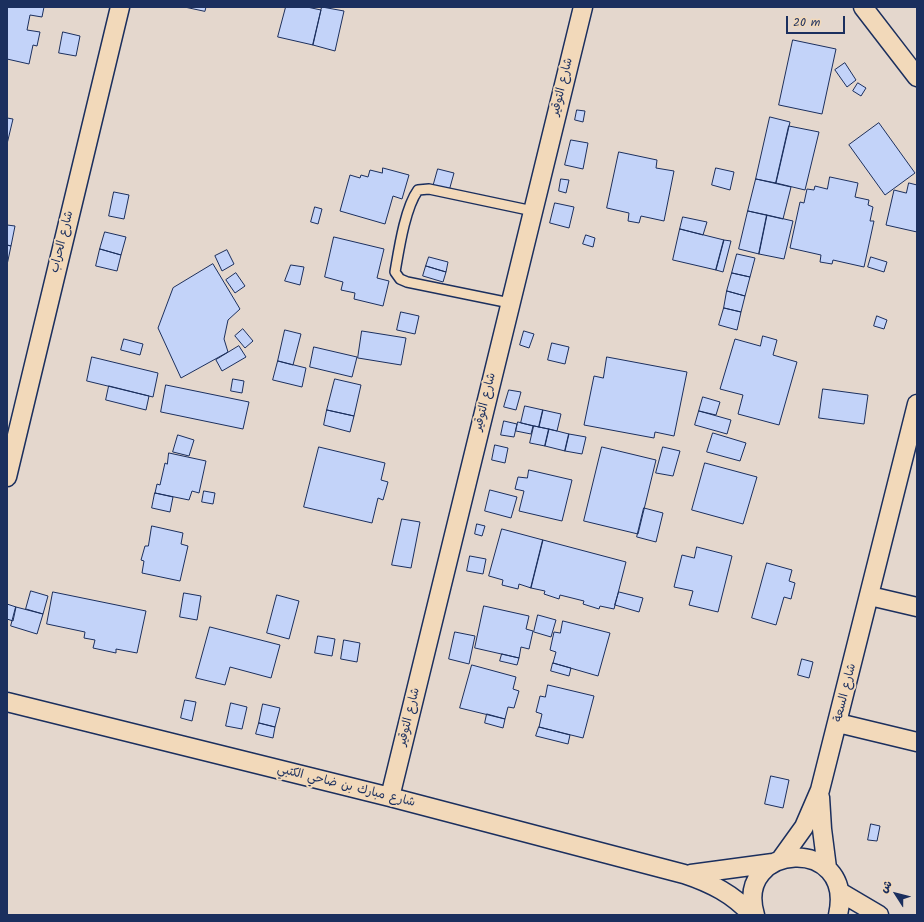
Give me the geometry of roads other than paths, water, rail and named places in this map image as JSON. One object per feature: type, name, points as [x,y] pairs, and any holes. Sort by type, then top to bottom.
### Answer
[{"type":"street","name":"شارع الحراب","points":[[7,477],[120,7]]},
{"type":"street","name":"شارع التوقير","points":[[390,797],[582,7]]},
{"type":"street","points":[[863,7],[917,77]]},
{"type":"street","name":"شارع السعة","points":[[754,915],[752,907],[756,882],[763,871],[777,861],[804,827],[820,790],[870,596],[917,404]]},
{"type":"street","points":[[870,596],[917,607]]},
{"type":"street","name":"شارع مبارك بن ضاحي الكتبي","points":[[7,702],[390,797],[684,874],[704,881],[724,891],[754,915]]},
{"type":"street","points":[[838,723],[917,742]]},
{"type":"street","name":"شارع السعة","points":[[820,790],[822,830],[827,868]]},
{"type":"street","name":"شارع مبارك بن ضاحي الكتبي","points":[[684,874],[728,870],[777,861],[793,856],[805,857],[817,861],[827,868]]},
{"type":"street","points":[[827,868],[835,879],[840,892],[838,915]]},
{"type":"street","points":[[840,892],[879,915]]},
{"type":"lane","points":[[510,303],[407,282],[400,279],[395,272],[400,241],[413,197],[418,190],[429,189],[533,211]]}]
